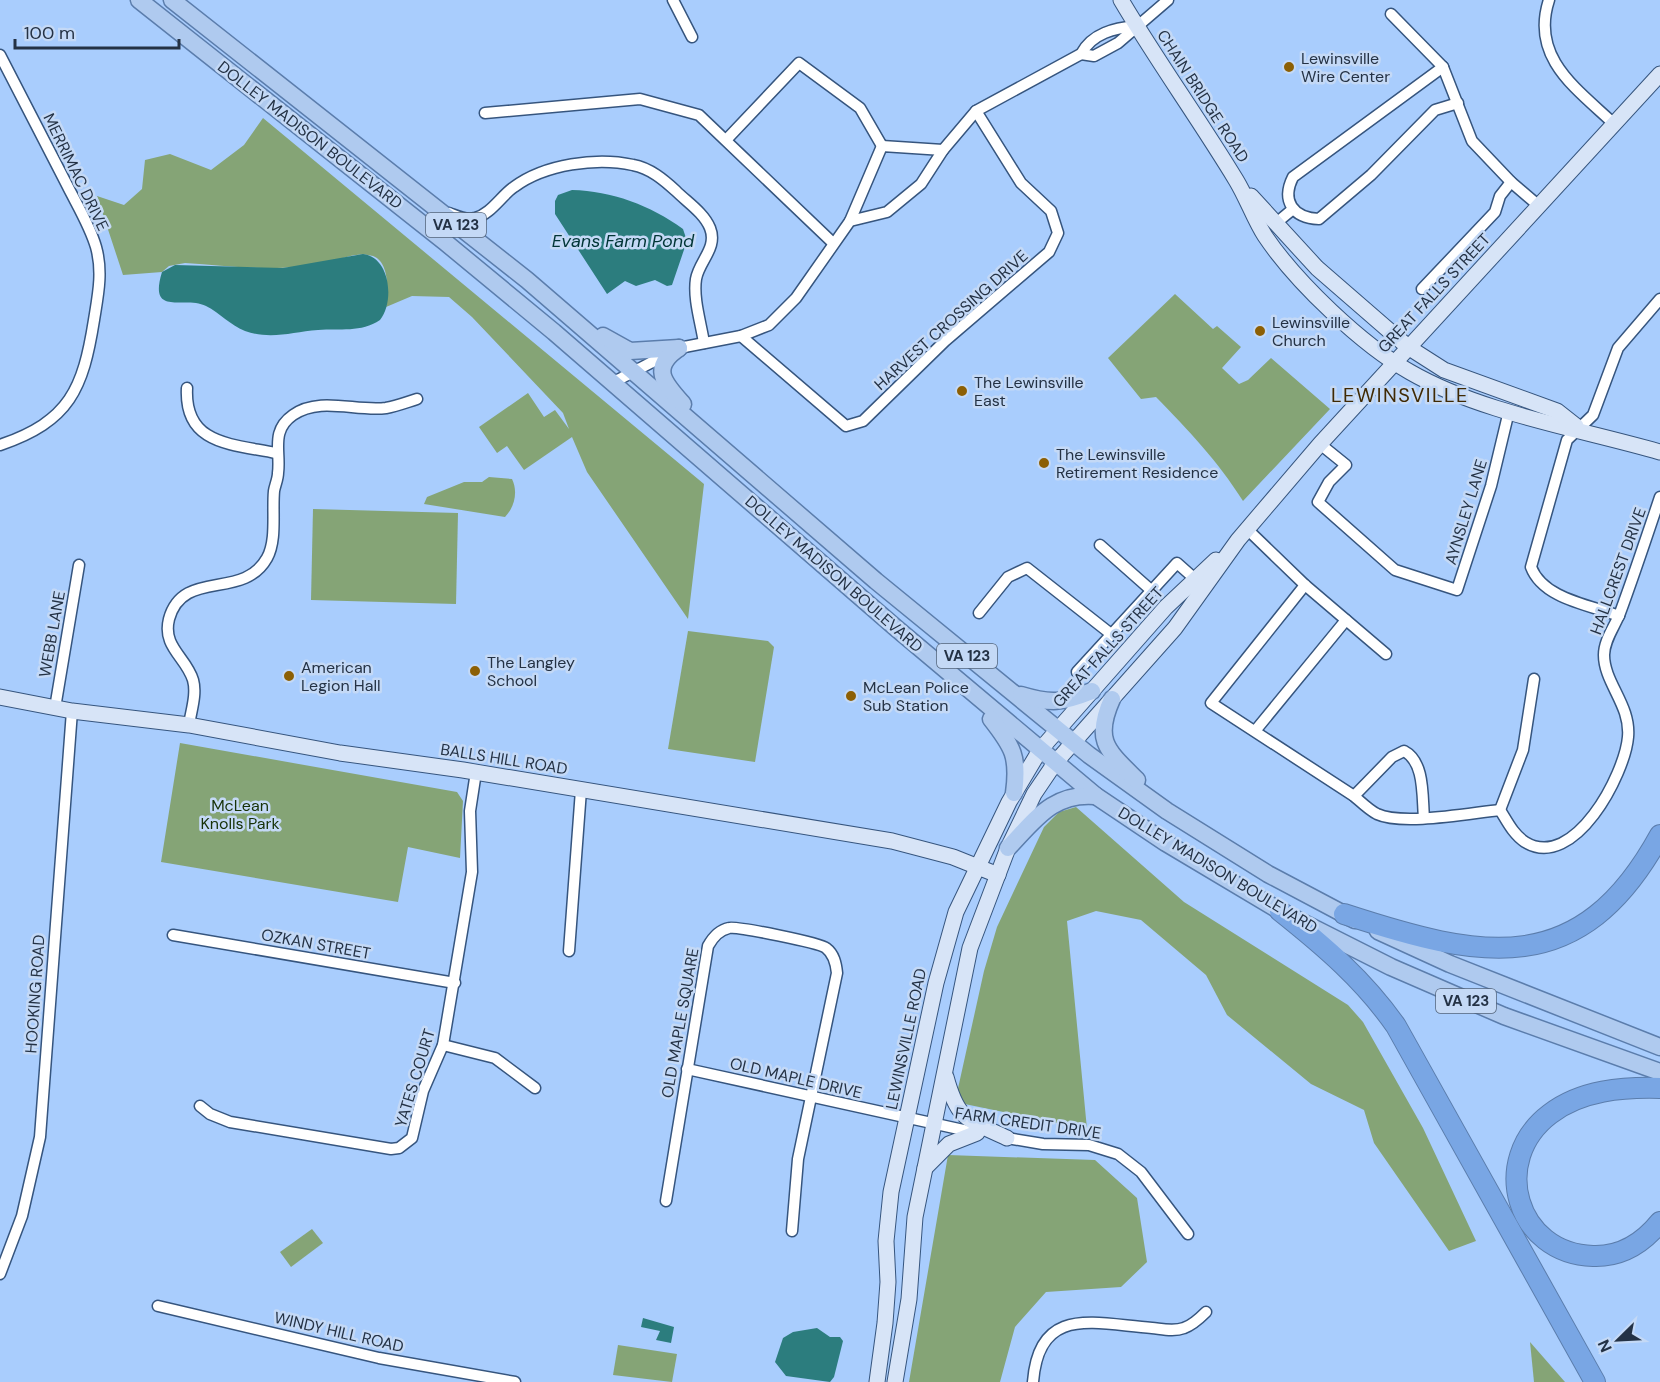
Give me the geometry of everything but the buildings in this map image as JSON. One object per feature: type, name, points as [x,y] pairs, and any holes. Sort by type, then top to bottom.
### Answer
[{"type":"highway","points":[[1344,914],[1438,941],[1513,947],[1553,940],[1578,929],[1616,899],[1645,862],[1660,835]]},
{"type":"highway","points":[[1280,911],[1346,966],[1366,986],[1396,1026],[1595,1382]]},
{"type":"highway","points":[[1660,1088],[1603,1092],[1565,1104],[1544,1119],[1528,1138],[1517,1163],[1516,1178],[1517,1193],[1527,1219],[1545,1240],[1571,1253],[1600,1257],[1614,1254],[1641,1242],[1660,1222]]},
{"type":"main road","name":"DOLLEY MADISON BOULEVARD","points":[[139,0],[445,242],[971,692],[1096,796],[1166,843],[1280,911],[1446,992],[1660,1072]]},
{"type":"main road","name":"DOLLEY MADISON BOULEVARD","points":[[172,0],[546,297],[876,581],[1058,730],[1167,811],[1268,873],[1344,914],[1450,964],[1660,1047]]},
{"type":"main road","name":"CHAIN BRIDGE ROAD","points":[[1121,0],[1236,181],[1263,233],[1277,253],[1340,317],[1394,362],[1446,389],[1509,411],[1660,452]]},
{"type":"main road","name":"GREAT FALLS STREET","points":[[1073,742],[1175,628],[1243,535],[1320,444],[1660,74]]},
{"type":"main road","name":"CHAIN BRIDGE ROAD","points":[[1236,181],[1317,268],[1408,347],[1455,374],[1557,411],[1580,429]]},
{"type":"main road","points":[[546,297],[621,348],[640,352],[679,348]]},
{"type":"main road","points":[[679,348],[663,364],[666,385],[724,449]]},
{"type":"main road","name":"GREAT FALLS STREET","points":[[1058,730],[1166,607],[1243,535]]},
{"type":"main road","points":[[1013,693],[1041,702],[1055,703],[1092,691]]},
{"type":"main road","points":[[971,692],[1012,748],[1017,766],[1014,793]]},
{"type":"main road","name":"BALLS HILL ROAD","points":[[0,698],[72,711],[189,725],[340,753],[476,772],[892,841],[977,866],[998,875]]},
{"type":"main road","points":[[1112,699],[1102,726],[1105,744],[1111,754],[1167,811]]},
{"type":"main road","name":"LEWINSVILLE ROAD","points":[[877,1382],[888,1282],[886,1241],[889,1212],[947,940],[956,912],[1014,793],[1040,750],[1058,730]]},
{"type":"main road","points":[[897,1377],[909,1299],[915,1217],[969,948],[1008,848],[1034,794],[1055,763],[1073,742]]},
{"type":"main road","points":[[1008,848],[1041,813],[1060,800],[1080,794],[1096,796]]},
{"type":"main road","points":[[945,1075],[952,1101],[960,1114],[1007,1138]]},
{"type":"main road","points":[[925,1168],[949,1144],[977,1133]]},
{"type":"street","points":[[673,0],[693,37]]},
{"type":"street","points":[[850,222],[887,212],[921,184],[943,150],[976,111],[1081,54],[1087,44],[1114,28],[1136,26],[1168,0]]},
{"type":"street","points":[[1549,0],[1545,10],[1550,56],[1561,74],[1614,124]]},
{"type":"street","points":[[1390,14],[1443,67],[1472,141],[1539,206]]},
{"type":"street","name":"MERRIMAC DRIVE","points":[[0,445],[38,429],[53,418],[75,392],[88,360],[100,283],[99,264],[90,231],[2,62]]},
{"type":"street","points":[[727,139],[799,63],[860,108],[882,146]]},
{"type":"street","points":[[1443,67],[1293,177],[1287,189],[1288,199],[1293,209],[1306,218],[1319,219],[1371,175],[1435,110],[1458,103]]},
{"type":"street","points":[[485,113],[640,99],[699,115],[727,139],[833,243]]},
{"type":"street","name":"HARVEST CROSSING DRIVE","points":[[741,336],[846,426],[863,421],[945,341],[1049,252],[1058,233],[1051,211],[1021,183],[976,111]]},
{"type":"street","points":[[612,383],[679,348],[756,332],[781,316],[850,222],[882,146]]},
{"type":"street","points":[[882,146],[943,150]]},
{"type":"street","points":[[432,207],[466,219],[474,219],[484,214],[515,187],[551,169],[615,162],[648,170],[662,178],[704,218],[710,229],[712,240],[709,252],[696,280],[704,343]]},
{"type":"street","points":[[1422,290],[1495,212],[1500,196],[1512,182]]},
{"type":"street","points":[[1275,224],[1293,209]]},
{"type":"street","points":[[1619,616],[1549,591],[1536,580],[1531,567],[1568,440],[1593,414],[1618,348],[1660,299]]},
{"type":"street","points":[[188,388],[189,415],[202,431],[218,441],[276,453]]},
{"type":"street","points":[[189,725],[193,681],[172,648],[168,629],[170,619],[180,600],[189,592],[201,587],[239,583],[261,567],[267,558],[271,547],[278,474],[276,453],[284,424],[299,411],[337,405],[387,408],[417,399]]},
{"type":"street","name":"AYNSLEY LANE","points":[[1320,444],[1346,465],[1329,482],[1318,502],[1395,570],[1457,590],[1491,486],[1509,411]]},
{"type":"street","name":"HALLCREST DRIVE","points":[[1500,810],[1512,830],[1526,843],[1544,846],[1566,842],[1597,812],[1625,757],[1629,734],[1623,702],[1611,683],[1604,655],[1660,497]]},
{"type":"street","points":[[1243,535],[1386,654]]},
{"type":"street","points":[[1100,545],[1152,591]]},
{"type":"street","points":[[1077,672],[1177,563],[1196,579]]},
{"type":"street","name":"WEBB LANE","points":[[55,708],[79,565]]},
{"type":"street","points":[[980,613],[1008,577],[1027,568],[1111,634]]},
{"type":"street","points":[[1305,585],[1211,703],[1354,796],[1377,814],[1394,818],[1424,818],[1500,810],[1523,750],[1534,679]]},
{"type":"street","points":[[1255,731],[1346,621]]},
{"type":"street","name":"HOOKING ROAD","points":[[0,1274],[22,1216],[40,1137],[72,711]]},
{"type":"street","points":[[1354,796],[1392,757],[1404,751],[1414,756],[1418,766],[1424,818]]},
{"type":"street","name":"YATES COURT","points":[[201,1106],[210,1114],[231,1122],[391,1149],[399,1148],[412,1138],[423,1091],[443,1046],[472,872],[470,812],[476,772]]},
{"type":"street","points":[[569,951],[581,790]]},
{"type":"street","name":"OLD MAPLE SQUARE","points":[[666,1201],[708,946],[712,938],[720,931],[736,927],[819,943],[832,954],[837,973],[798,1159],[792,1231]]},
{"type":"street","name":"OZKAN STREET","points":[[173,935],[454,983]]},
{"type":"street","points":[[443,1046],[495,1058],[535,1088]]},
{"type":"street","name":"OLD MAPLE DRIVE","points":[[687,1069],[934,1124]]},
{"type":"street","name":"FARM CREDIT DRIVE","points":[[934,1124],[1043,1144],[1089,1145],[1118,1155],[1141,1172],[1188,1234]]},
{"type":"street","name":"WINDY HILL ROAD","points":[[158,1306],[382,1358],[515,1382]]},
{"type":"street","points":[[1033,1382],[1035,1358],[1043,1343],[1048,1336],[1067,1325],[1087,1323],[1176,1330],[1191,1325],[1206,1311]]},
{"type":"green space","points":[[263,118],[704,484],[688,619],[587,472],[572,437],[524,470],[507,446],[497,453],[479,427],[528,393],[544,417],[555,410],[569,429],[563,413],[472,317],[449,297],[412,296],[386,307],[387,278],[385,271],[379,259],[367,255],[356,255],[310,265],[274,268],[185,263],[169,266],[162,272],[123,275],[97,196],[124,205],[142,189],[145,160],[170,154],[211,170],[244,145]]},
{"type":"green space","points":[[1175,294],[1213,329],[1217,326],[1241,347],[1222,368],[1239,384],[1248,380],[1271,358],[1330,409],[1243,501],[1213,459],[1180,422],[1156,397],[1141,399],[1108,358]]},
{"type":"green space","points":[[489,477],[512,479],[515,489],[514,499],[505,517],[424,504],[427,497],[464,482],[482,482]]},
{"type":"green space","points":[[313,509],[458,513],[456,604],[311,600]]},
{"type":"green space","points":[[688,631],[768,641],[774,647],[755,762],[668,749]]},
{"type":"green space","name":"McLean Knolls Park","points":[[180,743],[457,792],[463,801],[460,858],[408,847],[398,902],[161,862]]},
{"type":"green space","points":[[1076,807],[1184,902],[1348,1005],[1363,1022],[1423,1128],[1476,1241],[1449,1251],[1374,1143],[1364,1110],[1311,1084],[1227,1015],[1206,975],[1141,920],[1096,911],[1067,921],[1087,1129],[955,1102],[984,971],[997,927],[1044,827],[1059,812]]},
{"type":"green space","points":[[948,1155],[1095,1160],[1137,1198],[1147,1262],[1121,1287],[1046,1292],[1015,1327],[1000,1382],[909,1382]]},
{"type":"green space","points":[[312,1229],[323,1243],[291,1267],[280,1252]]},
{"type":"green space","points":[[1530,1342],[1565,1382],[1534,1382]]},
{"type":"green space","points":[[618,1345],[677,1354],[672,1382],[613,1375]]},
{"type":"water","name":"Evans Farm Pond","points":[[572,190],[616,196],[644,206],[683,229],[687,241],[672,285],[667,286],[655,280],[636,286],[625,281],[607,294],[555,214],[555,201],[558,195]]},
{"type":"water","points":[[363,254],[379,263],[384,271],[388,292],[385,312],[380,320],[365,327],[282,335],[255,334],[245,331],[206,306],[197,303],[170,302],[164,300],[160,295],[162,272],[175,265],[283,268]]},
{"type":"water","points":[[643,1318],[674,1327],[671,1343],[656,1340],[660,1331],[641,1327]]},
{"type":"water","points":[[817,1328],[830,1337],[840,1337],[843,1341],[834,1377],[830,1382],[786,1376],[775,1362],[783,1338],[793,1332]]},
{"type":"place","name":"Lewinsville Wire Center","points":[[1289,67]]},
{"type":"place","name":"Lewinsville Church","points":[[1260,331]]},
{"type":"place","name":"The Lewinsville East","points":[[962,391]]},
{"type":"place","name":"The Lewinsville Retirement Residence","points":[[1044,463]]},
{"type":"place","name":"The Langley School","points":[[475,671]]},
{"type":"place","name":"American Legion Hall","points":[[289,676]]},
{"type":"place","name":"McLean Police Sub Station","points":[[851,696]]},
{"type":"district","name":"LEWINSVILLE","points":[[1400,395]]}]
